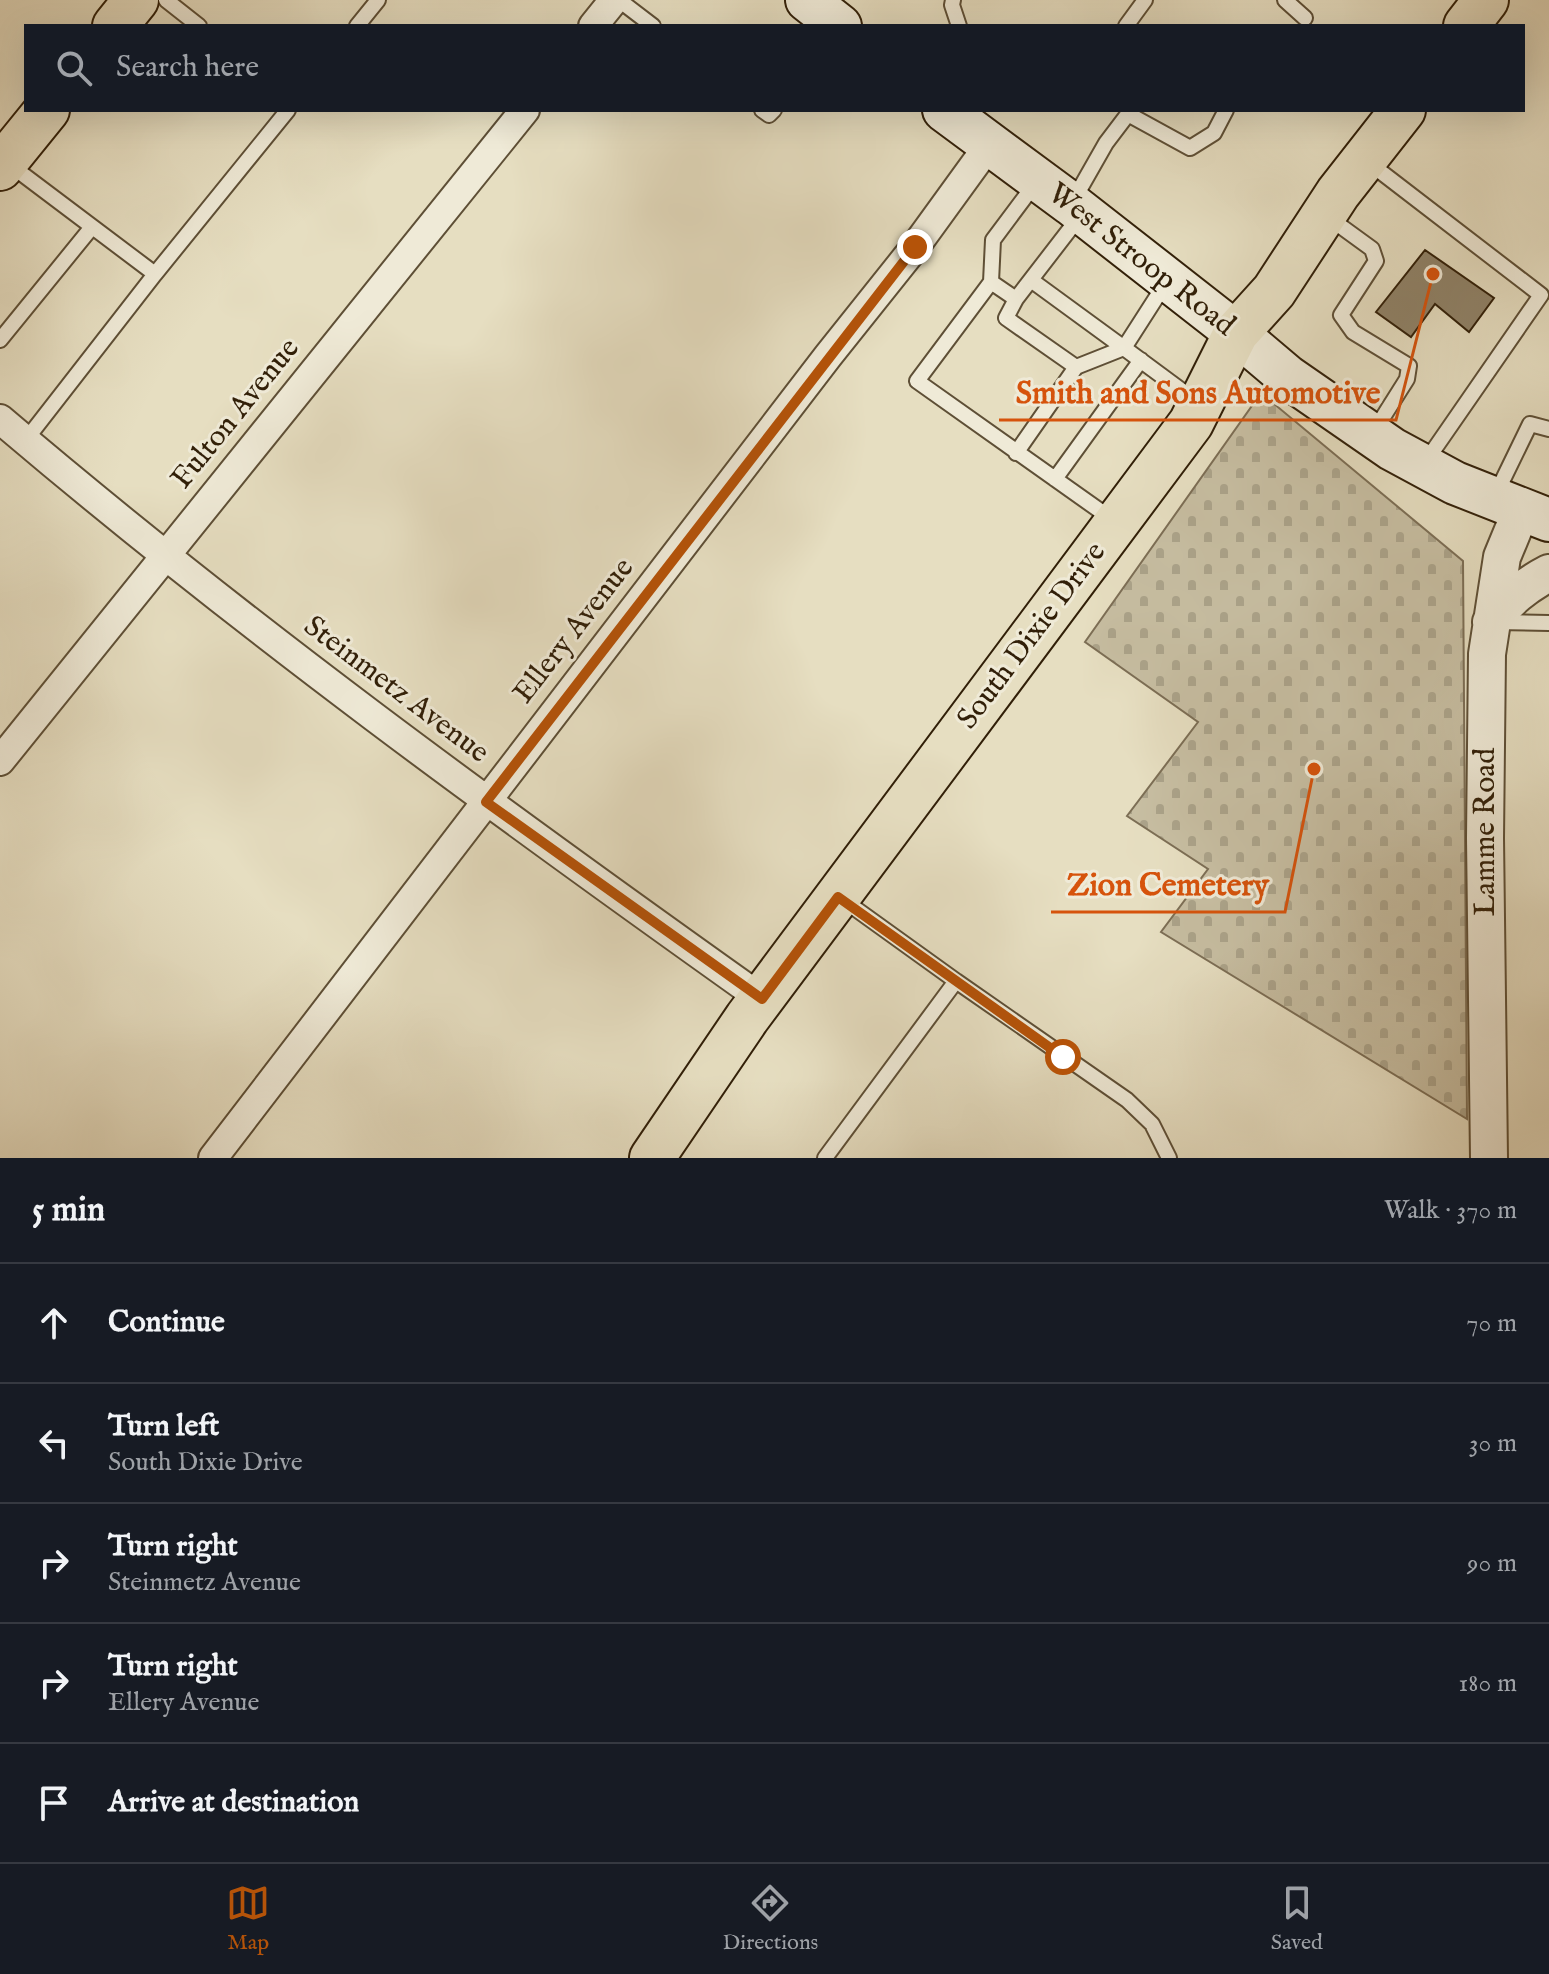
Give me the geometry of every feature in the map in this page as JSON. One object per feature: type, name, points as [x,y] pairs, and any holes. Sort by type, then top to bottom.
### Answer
[{"type":"main road","points":[[117,24],[136,0]]},
{"type":"main road","points":[[807,0],[837,24]]},
{"type":"main road","points":[[3,164],[45,112]]},
{"type":"main road","name":"West Stroop Road","points":[[947,112],[1076,208],[1288,377],[1371,435],[1423,465],[1521,510]]},
{"type":"main road","name":"South Dixie Drive","points":[[652,1158],[762,999],[1191,423],[1236,333],[1274,291],[1324,214],[1401,112]]},
{"type":"street","points":[[595,24],[616,0]]},
{"type":"street","name":"Fulton Avenue","points":[[0,761],[523,112]]},
{"type":"street","name":"Ellery Avenue","points":[[213,1158],[915,247],[989,145]]},
{"type":"street","name":"Steinmetz Avenue","points":[[0,419],[328,685],[762,999]]},
{"type":"street","name":"Lamme Road","points":[[1489,1158],[1485,838],[1487,654],[1502,557],[1521,510]]},
{"type":"street","points":[[1491,622],[1506,602],[1549,573]]},
{"type":"lane","points":[[166,0],[196,24]]},
{"type":"lane","points":[[359,24],[378,0]]},
{"type":"lane","points":[[616,0],[650,24]]},
{"type":"lane","points":[[953,0],[958,24]]},
{"type":"lane","points":[[1127,24],[1145,0]]},
{"type":"lane","points":[[1285,0],[1305,23]]},
{"type":"lane","points":[[25,441],[286,112]]},
{"type":"lane","points":[[1076,367],[1006,318],[1076,208],[1106,143],[1126,112],[1190,148],[1214,133],[1225,112]]},
{"type":"lane","points":[[1364,160],[1541,295],[1423,465]]},
{"type":"lane","points":[[3,164],[155,274]]},
{"type":"lane","points":[[1038,180],[993,240],[991,282],[917,381],[1116,523]]},
{"type":"lane","points":[[1324,214],[1372,249],[1376,261],[1341,315],[1353,332],[1409,366],[1407,379],[1371,435]]},
{"type":"lane","points":[[0,340],[92,227]]},
{"type":"lane","points":[[1031,280],[1201,404]]},
{"type":"lane","points":[[1016,453],[1076,367],[1124,348],[1168,280]]},
{"type":"lane","points":[[991,282],[1016,299]]},
{"type":"lane","points":[[1055,479],[1141,360]]},
{"type":"lane","points":[[1521,510],[1530,424],[1549,429]]},
{"type":"lane","points":[[1491,622],[1549,623]]},
{"type":"lane","points":[[838,897],[1127,1100],[1152,1124],[1169,1158]]},
{"type":"lane","points":[[825,1158],[956,981]]},
{"type":"green space","points":[[1261,393],[1463,561],[1467,1119],[1161,932],[1208,869],[1127,816],[1198,722],[1085,642]]},
{"type":"building","points":[[1425,250],[1494,298],[1469,332],[1435,304],[1411,337],[1376,312]]},
{"type":"place","name":"Smith and Sons Automotive","points":[[1433,274]]},
{"type":"place","name":"Zion Cemetery","points":[[1314,769]]},
{"type":"route","points":[[915,247],[486,802],[762,999],[838,897],[1063,1057]]}]
